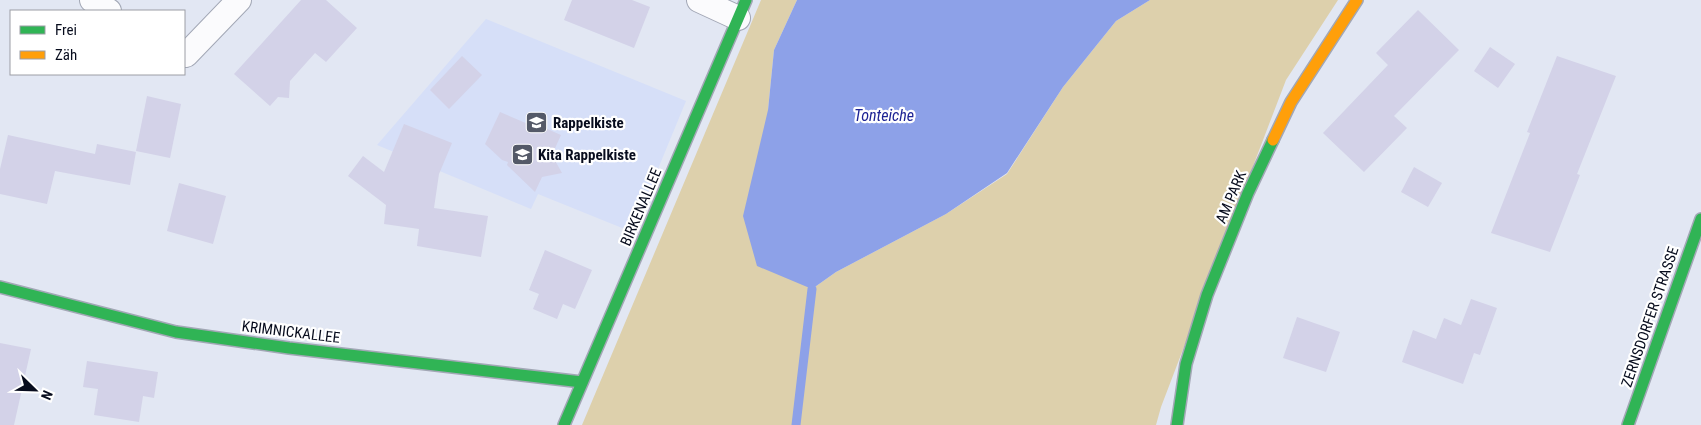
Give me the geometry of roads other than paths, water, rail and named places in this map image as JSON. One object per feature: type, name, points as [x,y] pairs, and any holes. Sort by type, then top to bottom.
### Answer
[{"type":"street","points":[[92,0],[107,10]]},
{"type":"street","points":[[185,54],[238,0]]},
{"type":"street","points":[[699,0],[742,9]]},
{"type":"street","name":"AM PARK","points":[[1177,425],[1189,356],[1208,295],[1248,193],[1291,102],[1357,0]]},
{"type":"street","name":"BIRKENALLEE","points":[[564,425],[742,9]]},
{"type":"street","name":"ZERNSDORFER STRASSE","points":[[1628,425],[1701,220]]},
{"type":"street","name":"KRIMNICKALLEE","points":[[0,286],[176,332],[289,348],[582,382]]},
{"type":"water","name":"Tonteiche","points":[[797,0],[1150,0],[1116,21],[1063,87],[1007,173],[946,214],[836,272],[812,289],[757,266],[743,216],[768,110],[774,50]]},
{"type":"waterway","points":[[796,425],[812,289]]},
{"type":"place","name":"Rappelkiste","points":[[537,123]]},
{"type":"place","name":"Kita Rappelkiste","points":[[522,155]]}]
